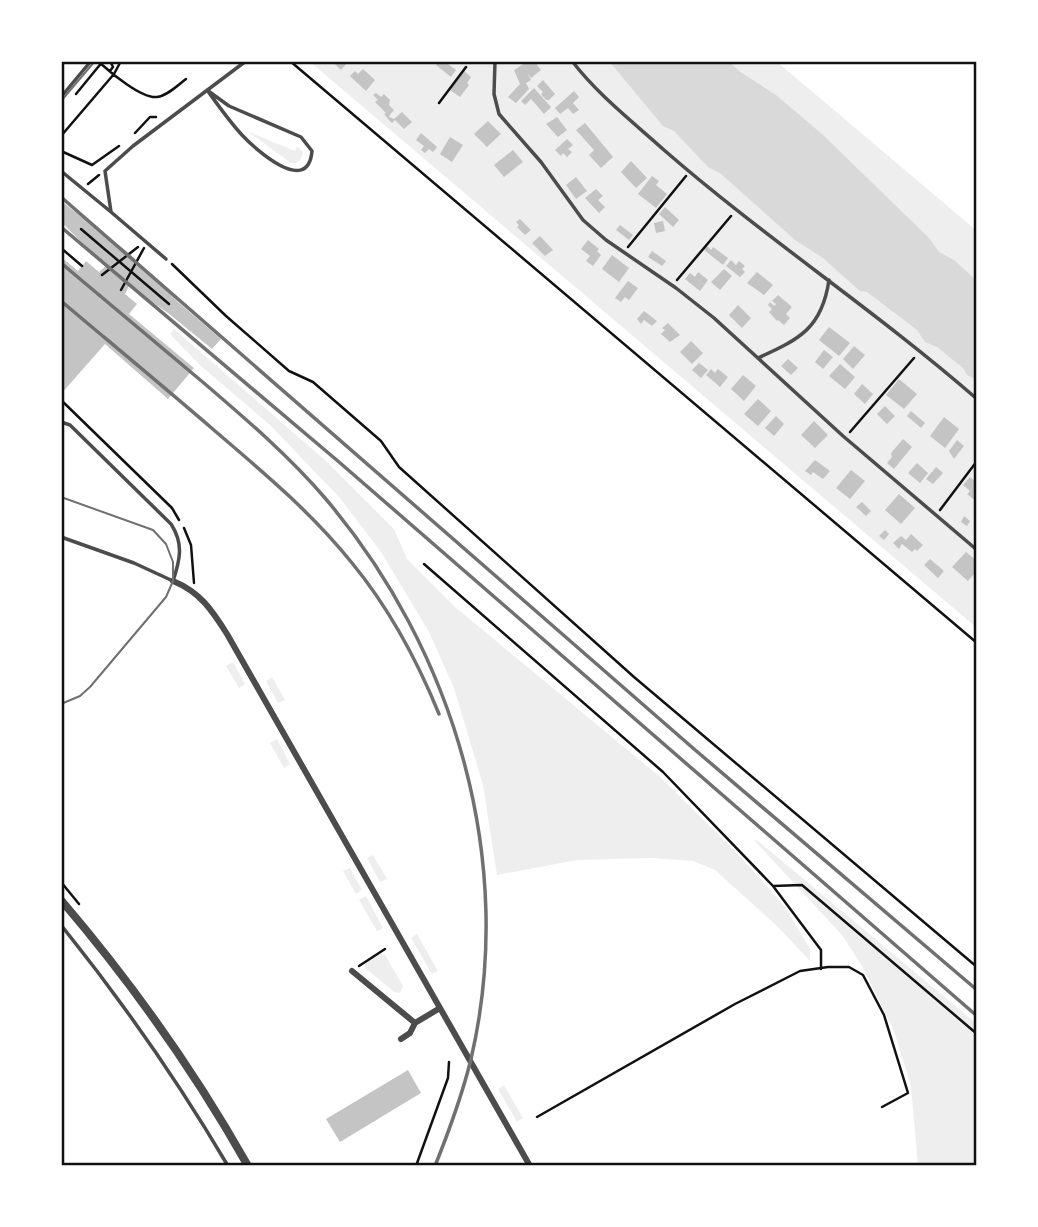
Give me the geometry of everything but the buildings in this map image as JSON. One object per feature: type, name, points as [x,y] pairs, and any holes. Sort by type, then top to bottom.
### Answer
[{"type":"street","points":[[173,581],[185,586],[206,603],[227,634],[530,1166]]},
{"type":"street","points":[[61,900],[126,980],[187,1068],[248,1166]]},
{"type":"street","points":[[352,971],[415,1023]]},
{"type":"street","points":[[401,1039],[410,1033],[415,1023],[440,1008]]},
{"type":"lane","points":[[61,97],[91,61]]},
{"type":"lane","points":[[111,212],[104,171],[246,61]]},
{"type":"lane","points":[[495,61],[494,94],[499,114],[541,162],[583,220],[624,253],[673,285],[845,438],[977,550]]},
{"type":"lane","points":[[572,61],[614,105],[690,172],[920,351],[977,399]]},
{"type":"lane","points":[[207,90],[229,106],[301,137],[312,151],[308,165],[301,171],[294,172],[269,158],[243,136],[207,90]]},
{"type":"lane","points":[[61,171],[166,259]]},
{"type":"lane","points":[[758,358],[799,337],[814,324],[823,306],[829,280]]},
{"type":"lane","points":[[61,422],[70,425],[171,524],[181,551],[173,581],[134,563],[61,537]]},
{"type":"lane","points":[[61,925],[142,1032],[228,1166]]},
{"type":"path","points":[[110,61],[113,67],[110,71]]},
{"type":"path","points":[[61,136],[112,76],[121,61]]},
{"type":"path","points":[[290,61],[977,643]]},
{"type":"path","points":[[76,94],[101,62],[112,76],[150,96],[158,97],[186,79]]},
{"type":"path","points":[[439,103],[466,67]]},
{"type":"path","points":[[129,139],[150,117],[176,115]]},
{"type":"path","points":[[61,151],[92,166],[120,146]]},
{"type":"path","points":[[88,183],[104,171]]},
{"type":"path","points":[[624,253],[690,172]]},
{"type":"path","points":[[673,285],[736,210]]},
{"type":"path","points":[[81,229],[169,304]]},
{"type":"path","points":[[102,275],[139,243],[144,247],[121,290]]},
{"type":"path","points":[[61,248],[82,266]]},
{"type":"path","points":[[166,259],[289,371],[313,382],[381,441],[400,467],[635,677],[977,967]]},
{"type":"path","points":[[845,438],[920,351]]},
{"type":"path","points":[[936,515],[977,461]]},
{"type":"path","points":[[424,564],[663,772],[772,886],[821,950],[821,969]]},
{"type":"path","points":[[772,886],[802,885],[977,1034]]},
{"type":"path","points":[[359,966],[385,949]]},
{"type":"path","points":[[537,1117],[736,1004],[800,971],[849,967],[863,975],[884,1015],[908,1093],[882,1107]]},
{"type":"path","points":[[416,1166],[448,1077],[449,1062]]},
{"type":"shaded area","points":[[309,61],[776,61],[977,231],[977,628]]},
{"type":"shaded area","points":[[609,61],[729,61],[739,71],[776,95],[822,134],[929,238],[939,252],[954,260],[977,281],[977,380],[967,375],[963,368],[937,347],[925,342],[917,330],[867,292],[860,291],[823,258],[795,240],[720,173],[708,167],[674,131],[663,126]]},
{"type":"shaded area","points":[[247,131],[295,151],[297,146],[303,152],[301,159],[291,163]]},
{"type":"shaded area","points":[[174,329],[326,461],[394,529],[407,559],[455,607],[659,776],[740,856],[785,907],[810,949],[810,961],[778,927],[715,870],[693,861],[651,858],[577,860],[497,875],[483,785],[454,688],[429,632],[381,552],[340,498],[270,425],[201,366],[170,334]]},
{"type":"shaded area","points":[[233,662],[245,684],[239,688],[226,666]]},
{"type":"shaded area","points":[[272,677],[285,700],[278,703],[266,681]]},
{"type":"shaded area","points":[[277,739],[290,764],[284,768],[270,743]]},
{"type":"shaded area","points":[[754,840],[977,1024],[977,1166],[918,1166],[911,1086],[894,1031],[862,966],[842,935]]},
{"type":"shaded area","points":[[373,855],[387,879],[380,882],[367,858]]},
{"type":"shaded area","points":[[350,868],[362,890],[356,894],[343,871]]},
{"type":"shaded area","points":[[366,896],[383,928],[377,931],[359,900]]},
{"type":"shaded area","points":[[417,934],[438,971],[432,974],[411,938]]},
{"type":"shaded area","points":[[381,954],[385,955],[403,986],[400,993],[394,992],[364,967],[366,962]]},
{"type":"shaded area","points":[[504,1085],[523,1118],[517,1122],[498,1089]]},
{"type":"tram line","points":[[61,101],[95,61]]},
{"type":"tram line","points":[[61,497],[153,530],[166,544],[173,562],[173,581],[166,597],[90,687],[80,696],[61,704]]},
{"type":"railway","points":[[61,197],[694,749],[977,990]]},
{"type":"railway","points":[[61,227],[339,462],[977,1016]]},
{"type":"railway","points":[[61,263],[252,425],[325,498],[370,558],[409,622],[440,691],[464,762],[479,835],[486,910],[483,985],[471,1059],[435,1166]]},
{"type":"railway","points":[[61,301],[269,478],[337,545],[390,616],[412,654],[439,714]]}]
